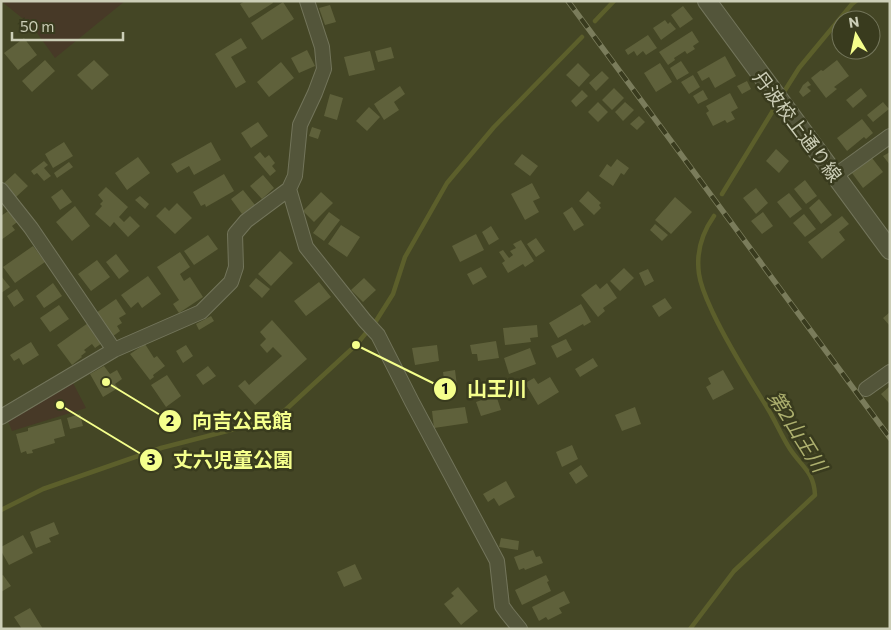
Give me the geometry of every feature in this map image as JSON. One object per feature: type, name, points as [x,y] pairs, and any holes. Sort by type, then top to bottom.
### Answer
[{"type":"street","points":[[1,417],[114,350],[201,312],[231,282],[236,267],[235,234],[246,221],[289,189],[297,167],[300,125],[324,69],[322,47],[307,1]]},
{"type":"street","name":"丹波校上通り線","points":[[707,1],[890,250]]},
{"type":"street","points":[[836,175],[890,136]]},
{"type":"street","points":[[289,189],[306,248],[378,335],[497,561],[502,606],[520,629]]},
{"type":"street","points":[[1,190],[30,228],[114,350]]},
{"type":"street","points":[[866,389],[890,372]]},
{"type":"shaded area","points":[[1,1],[125,1],[55,58],[32,26]]},
{"type":"shaded area","points":[[72,381],[86,408],[12,431],[8,421]]},
{"type":"building","points":[[245,1],[272,1],[273,3],[249,18],[240,4]]},
{"type":"building","points":[[283,2],[294,19],[262,40],[251,23]]},
{"type":"building","points":[[330,5],[336,22],[325,25],[319,8]]},
{"type":"building","points":[[683,6],[693,19],[680,28],[671,15]]},
{"type":"building","points":[[665,20],[668,24],[670,22],[676,29],[661,40],[653,28]]},
{"type":"building","points":[[692,31],[699,42],[693,46],[695,49],[687,54],[685,51],[674,58],[675,60],[668,65],[659,52]]},
{"type":"building","points":[[648,35],[657,48],[646,55],[643,51],[637,56],[634,51],[628,55],[625,50]]},
{"type":"building","points":[[24,38],[37,55],[18,70],[4,53]]},
{"type":"building","points":[[241,38],[247,48],[231,57],[246,82],[236,88],[215,54]]},
{"type":"building","points":[[391,47],[394,58],[378,62],[375,51]]},
{"type":"building","points":[[307,50],[315,66],[299,73],[291,58]]},
{"type":"building","points":[[370,51],[375,70],[349,76],[344,57]]},
{"type":"building","points":[[725,56],[736,76],[715,88],[709,77],[702,81],[697,72]]},
{"type":"building","points":[[45,60],[55,71],[32,92],[22,81]]},
{"type":"building","points":[[94,60],[109,75],[92,90],[77,75]]},
{"type":"building","points":[[837,60],[849,76],[834,87],[837,89],[826,98],[811,78],[821,70],[823,71]]},
{"type":"building","points":[[681,61],[689,73],[677,80],[670,68]]},
{"type":"building","points":[[281,62],[294,78],[269,97],[257,82]]},
{"type":"building","points":[[578,63],[590,75],[579,87],[566,75]]},
{"type":"building","points":[[660,63],[672,82],[656,92],[644,73]]},
{"type":"building","points":[[602,71],[609,78],[596,91],[589,83]]},
{"type":"building","points":[[693,75],[700,87],[689,94],[681,82]]},
{"type":"building","points":[[747,81],[751,89],[742,94],[737,86]]},
{"type":"building","points":[[808,81],[811,85],[807,87],[811,91],[803,97],[799,92]]},
{"type":"building","points":[[400,86],[405,94],[394,102],[399,110],[384,120],[374,104]]},
{"type":"building","points":[[614,88],[624,98],[612,110],[602,100]]},
{"type":"building","points":[[861,88],[867,96],[853,108],[846,100]]},
{"type":"building","points":[[582,90],[588,96],[576,107],[571,101]]},
{"type":"building","points":[[703,90],[708,99],[698,104],[693,96]]},
{"type":"building","points":[[730,93],[738,108],[731,112],[735,119],[727,123],[725,120],[713,126],[706,113],[709,111],[706,106]]},
{"type":"building","points":[[330,94],[343,98],[337,120],[324,116]]},
{"type":"building","points":[[598,102],[608,112],[598,122],[588,112]]},
{"type":"building","points":[[625,102],[634,110],[623,121],[615,112]]},
{"type":"building","points":[[883,102],[889,109],[873,122],[867,115]]},
{"type":"building","points":[[369,107],[380,117],[367,131],[356,121]]},
{"type":"building","points":[[639,116],[645,122],[637,130],[630,124]]},
{"type":"building","points":[[862,119],[873,133],[866,139],[864,137],[847,151],[837,138]]},
{"type":"building","points":[[258,122],[268,136],[251,148],[241,133]]},
{"type":"building","points":[[312,127],[321,130],[318,139],[309,136]]},
{"type":"building","points":[[64,142],[73,156],[53,168],[45,154]]},
{"type":"building","points":[[211,142],[221,160],[194,175],[189,166],[177,173],[171,164]]},
{"type":"building","points":[[776,149],[789,161],[779,173],[766,161]]},
{"type":"building","points":[[260,152],[265,158],[269,155],[275,163],[272,166],[276,171],[270,176],[254,157]]},
{"type":"building","points":[[890,152],[890,165],[883,156]]},
{"type":"building","points":[[522,154],[538,166],[530,176],[514,164]]},
{"type":"building","points":[[138,157],[150,173],[127,190],[115,173]]},
{"type":"building","points":[[872,158],[883,172],[863,188],[852,173]]},
{"type":"building","points":[[617,159],[629,168],[624,175],[621,173],[613,186],[599,176],[607,164],[611,167]]},
{"type":"building","points":[[44,161],[48,165],[44,168],[51,176],[44,181],[37,173],[34,175],[31,171]]},
{"type":"building","points":[[69,162],[73,167],[57,178],[54,173]]},
{"type":"building","points":[[15,173],[28,186],[16,197],[3,184]]},
{"type":"building","points":[[224,174],[234,191],[206,207],[205,204],[201,206],[193,192]]},
{"type":"building","points":[[263,175],[274,188],[262,199],[250,186]]},
{"type":"building","points":[[805,180],[817,196],[806,204],[794,189]]},
{"type":"building","points":[[532,183],[540,198],[533,201],[539,212],[525,220],[511,194]]},
{"type":"building","points":[[106,187],[128,207],[119,217],[124,222],[130,216],[140,226],[128,237],[114,222],[110,227],[95,214],[102,206],[100,204],[103,201],[98,195]]},
{"type":"building","points":[[756,188],[768,203],[756,214],[743,198]]},
{"type":"building","points":[[62,189],[72,202],[60,210],[51,197]]},
{"type":"building","points":[[243,190],[255,205],[242,214],[231,199]]},
{"type":"building","points":[[588,191],[601,203],[599,205],[601,208],[594,215],[579,201]]},
{"type":"building","points":[[321,192],[333,203],[314,222],[303,211]]},
{"type":"building","points":[[789,193],[802,209],[790,218],[777,202]]},
{"type":"building","points":[[140,196],[149,204],[145,209],[135,200]]},
{"type":"building","points":[[675,197],[692,212],[671,234],[655,220]]},
{"type":"building","points":[[819,199],[832,215],[821,224],[809,208]]},
{"type":"building","points":[[177,203],[192,218],[175,234],[156,216],[165,207],[169,211]]},
{"type":"building","points":[[75,206],[90,226],[72,241],[56,222]]},
{"type":"building","points":[[572,207],[584,225],[574,231],[563,213]]},
{"type":"building","points":[[11,209],[20,220],[12,226],[15,230],[1,240],[1,216]]},
{"type":"building","points":[[329,212],[340,220],[324,241],[313,233]]},
{"type":"building","points":[[763,212],[773,226],[762,234],[751,221]]},
{"type":"building","points":[[804,214],[816,229],[805,237],[793,223]]},
{"type":"building","points":[[842,216],[849,224],[839,232],[845,240],[822,259],[808,242]]},
{"type":"building","points":[[655,224],[668,235],[662,241],[650,230]]},
{"type":"building","points":[[341,225],[360,237],[347,257],[328,244]]},
{"type":"building","points":[[491,226],[499,239],[489,245],[482,232]]},
{"type":"building","points":[[476,234],[484,250],[460,262],[452,246]]},
{"type":"building","points":[[208,235],[218,249],[194,265],[184,251]]},
{"type":"building","points":[[536,238],[545,251],[536,257],[527,244]]},
{"type":"building","points":[[521,240],[534,261],[525,267],[523,264],[508,273],[502,263],[505,261],[499,252],[503,250],[509,258],[513,255],[510,251],[516,248],[513,244]]},
{"type":"building","points":[[33,246],[45,262],[15,283],[3,267]]},
{"type":"building","points":[[280,251],[293,263],[271,286],[258,274]]},
{"type":"building","points":[[180,252],[190,267],[180,274],[184,281],[190,277],[203,297],[179,313],[173,304],[179,300],[157,267]]},
{"type":"building","points":[[116,254],[129,271],[119,279],[106,262]]},
{"type":"building","points":[[97,260],[110,277],[91,291],[78,274]]},
{"type":"building","points":[[481,267],[487,277],[473,285],[467,274]]},
{"type":"building","points":[[624,268],[634,278],[620,291],[610,281]]},
{"type":"building","points":[[648,269],[654,281],[645,286],[639,273]]},
{"type":"building","points":[[1,276],[10,287],[1,293]]},
{"type":"building","points":[[148,276],[161,294],[142,308],[138,302],[131,308],[121,295]]},
{"type":"building","points":[[256,278],[270,289],[262,298],[249,286]]},
{"type":"building","points":[[364,278],[376,290],[363,302],[351,290]]},
{"type":"building","points":[[319,282],[331,297],[306,316],[294,301]]},
{"type":"building","points":[[53,283],[62,296],[44,308],[36,296]]},
{"type":"building","points":[[607,283],[617,298],[603,308],[605,311],[598,317],[581,295],[596,284],[600,289]]},
{"type":"building","points":[[17,289],[24,300],[14,307],[7,296]]},
{"type":"building","points":[[665,298],[672,308],[659,317],[652,306]]},
{"type":"building","points":[[116,299],[126,314],[119,318],[122,323],[117,326],[120,331],[112,337],[96,313]]},
{"type":"building","points":[[581,304],[591,322],[584,326],[583,324],[558,338],[549,323]]},
{"type":"building","points":[[59,305],[69,319],[50,332],[40,318]]},
{"type":"building","points":[[890,312],[890,326],[883,318]]},
{"type":"building","points":[[211,316],[214,321],[199,330],[196,324]]},
{"type":"building","points":[[272,320],[307,359],[255,405],[238,386],[245,380],[249,385],[282,356],[273,347],[267,353],[260,345],[266,339],[260,332]]},
{"type":"building","points":[[88,323],[102,343],[95,348],[92,344],[84,350],[86,352],[82,357],[72,365],[57,345]]},
{"type":"building","points":[[537,325],[538,337],[530,338],[531,342],[505,345],[503,328]]},
{"type":"building","points":[[566,339],[572,350],[557,358],[551,346]]},
{"type":"building","points":[[496,341],[499,358],[478,361],[477,354],[472,354],[470,345]]},
{"type":"building","points":[[31,342],[39,355],[23,365],[19,358],[14,361],[10,355]]},
{"type":"building","points":[[145,344],[154,358],[157,356],[165,366],[153,375],[154,377],[150,380],[130,354]]},
{"type":"building","points":[[186,345],[193,356],[183,363],[176,351]]},
{"type":"building","points":[[437,345],[439,361],[415,365],[412,348]]},
{"type":"building","points":[[530,348],[536,364],[509,374],[504,358]]},
{"type":"building","points":[[593,358],[598,366],[580,377],[575,369]]},
{"type":"building","points":[[104,366],[110,374],[117,370],[122,379],[115,384],[118,388],[103,397],[90,374]]},
{"type":"building","points":[[208,366],[216,376],[203,385],[196,375]]},
{"type":"building","points":[[455,370],[457,386],[445,387],[443,372]]},
{"type":"building","points":[[723,370],[734,389],[713,400],[706,387],[711,384],[708,378]]},
{"type":"building","points":[[167,375],[181,396],[166,407],[151,385]]},
{"type":"building","points":[[550,377],[559,392],[538,405],[525,383],[534,378],[538,384]]},
{"type":"building","points":[[890,386],[890,402],[889,403],[881,394]]},
{"type":"building","points":[[496,395],[501,410],[481,416],[476,402]]},
{"type":"building","points":[[465,407],[468,423],[434,428],[432,411]]},
{"type":"building","points":[[635,407],[641,424],[622,431],[615,415]]},
{"type":"building","points":[[80,414],[83,426],[70,429],[67,418]]},
{"type":"building","points":[[61,419],[65,436],[54,439],[55,443],[32,450],[33,453],[27,454],[26,451],[21,453],[16,434],[28,431],[28,428]]},
{"type":"building","points":[[572,445],[578,459],[562,467],[556,452]]},
{"type":"building","points":[[581,465],[588,476],[576,484],[569,473]]},
{"type":"building","points":[[506,481],[515,497],[499,506],[494,498],[488,502],[483,494]]},
{"type":"building","points":[[54,522],[59,534],[49,538],[51,542],[36,548],[30,532]]},
{"type":"building","points":[[23,535],[33,553],[9,565],[1,551],[1,547]]},
{"type":"building","points":[[501,538],[519,541],[518,550],[499,547]]},
{"type":"building","points":[[533,550],[536,557],[540,556],[543,563],[525,570],[524,568],[519,570],[514,557]]},
{"type":"building","points":[[355,564],[362,579],[344,587],[337,572]]},
{"type":"building","points":[[3,575],[11,586],[1,592],[1,576]]},
{"type":"building","points":[[546,575],[551,591],[522,605],[515,590]]},
{"type":"building","points":[[458,587],[478,611],[461,625],[444,604],[454,596],[451,593]]},
{"type":"building","points":[[564,591],[570,603],[559,608],[562,613],[548,620],[546,617],[539,621],[532,607]]},
{"type":"building","points":[[30,608],[43,629],[22,629],[14,617]]},
{"type":"waterway","points":[[595,21],[614,1]]},
{"type":"waterway","name":"第2山王川","points":[[782,95],[799,68],[856,1]]},
{"type":"waterway","points":[[1,510],[43,489],[161,448],[266,421],[281,414],[356,345],[376,321],[393,294],[405,257],[447,183],[494,127],[582,37]]},
{"type":"waterway","name":"第2山王川","points":[[722,194],[777,104]]},
{"type":"waterway","name":"第2山王川","points":[[690,629],[734,571],[815,495],[810,475],[787,444],[732,350],[703,289],[698,266],[699,251],[703,236],[714,216]]},
{"type":"railway","points":[[568,1],[890,438]]},
{"type":"place","name":"山王川","points":[[356,345]]},
{"type":"place","name":"向吉公民館","points":[[106,382]]},
{"type":"place","name":"丈六児童公園","points":[[60,405]]}]
